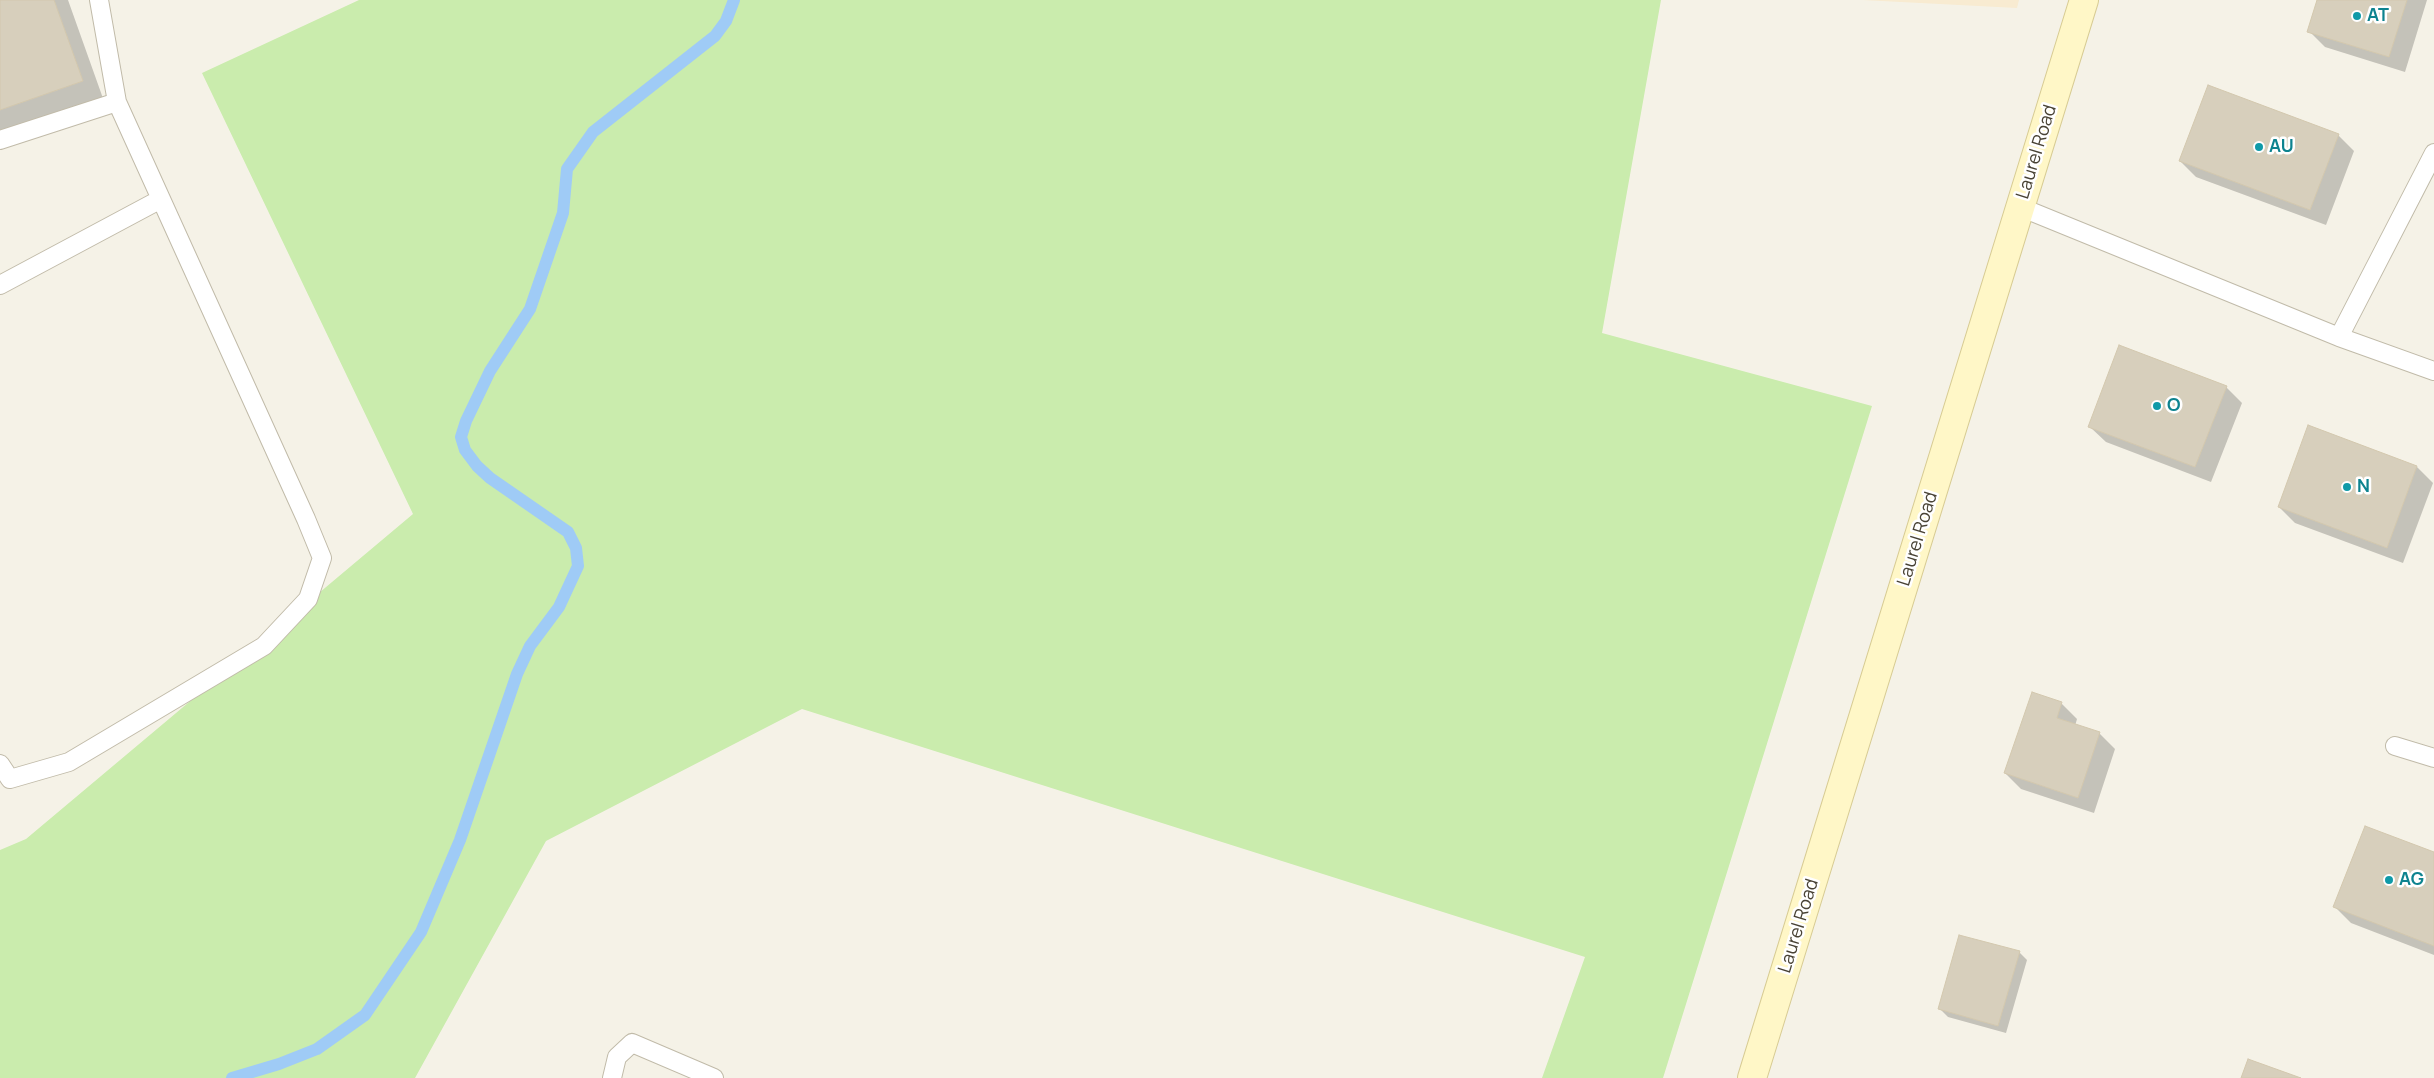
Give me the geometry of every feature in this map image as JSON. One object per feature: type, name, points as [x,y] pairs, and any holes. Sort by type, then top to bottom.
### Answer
[{"type":"main road","name":"Laurel Road","points":[[1752,1078],[2084,0]]},
{"type":"lane","points":[[0,764],[10,779],[69,762],[264,646],[308,599],[322,558],[306,518],[116,102],[99,0]]},
{"type":"lane","points":[[0,140],[116,102]]},
{"type":"lane","points":[[2339,338],[2434,153]]},
{"type":"lane","points":[[0,285],[160,200]]},
{"type":"lane","points":[[2020,207],[2339,338],[2434,371]]},
{"type":"lane","points":[[2395,746],[2434,758]]},
{"type":"lane","points":[[612,1078],[617,1057],[632,1043],[714,1078]]},
{"type":"shaded area","points":[[1862,0],[2019,0],[2017,8]]},
{"type":"green space","points":[[359,0],[1661,0],[1602,333],[1872,406],[1663,1078],[1542,1078],[1585,957],[802,709],[546,841],[415,1078],[0,1078],[0,850],[26,839],[413,514],[202,73]]},
{"type":"building","points":[[0,0],[54,0],[83,81],[0,110]]},
{"type":"building","name":"AT","points":[[2317,0],[2407,0],[2389,57],[2307,32]]},
{"type":"building","name":"AU","points":[[2208,85],[2339,134],[2310,210],[2179,161]]},
{"type":"building","name":"O","points":[[2119,345],[2227,386],[2195,467],[2088,427]]},
{"type":"building","name":"N","points":[[2308,425],[2417,466],[2387,548],[2278,507]]},
{"type":"building","points":[[2032,692],[2062,702],[2057,718],[2100,732],[2078,798],[2004,773]]},
{"type":"building","name":"AG","points":[[2365,826],[2434,852],[2434,946],[2333,907]]},
{"type":"building","points":[[1959,935],[2020,951],[1998,1026],[1938,1009]]},
{"type":"building","points":[[2248,1059],[2301,1078],[2241,1078]]},
{"type":"waterway","points":[[232,1078],[279,1064],[317,1049],[365,1015],[421,932],[460,840],[517,674],[530,646],[559,607],[578,566],[576,548],[568,532],[490,478],[477,466],[465,450],[461,437],[466,421],[490,371],[530,309],[563,213],[567,169],[593,132],[715,36],[726,21],[734,0]]},
{"type":"place","name":"AT","points":[[2357,16]]},
{"type":"place","name":"AU","points":[[2259,147]]},
{"type":"place","name":"O","points":[[2157,406]]},
{"type":"place","name":"N","points":[[2347,487]]},
{"type":"place","name":"AG","points":[[2389,880]]}]
